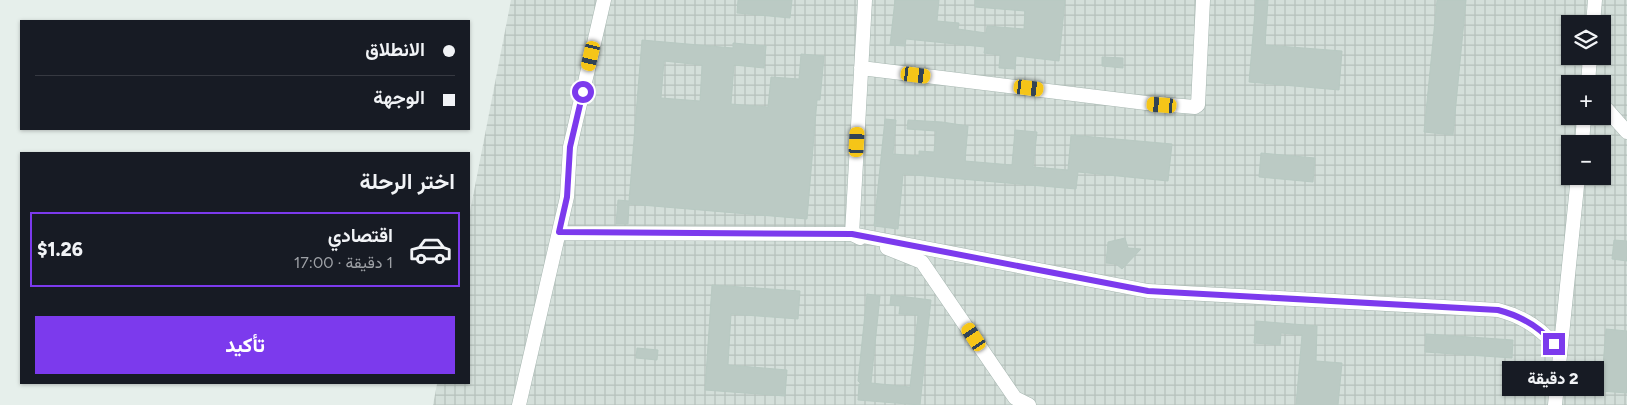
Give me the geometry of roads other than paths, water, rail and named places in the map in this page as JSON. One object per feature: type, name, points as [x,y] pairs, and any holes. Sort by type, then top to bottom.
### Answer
[{"type":"street","points":[[519,405],[567,197],[570,147],[604,0]]},
{"type":"street","points":[[852,234],[865,0]]},
{"type":"street","points":[[861,68],[1146,103],[1195,107],[1198,104],[1200,78],[1203,0]]},
{"type":"street","points":[[1594,15],[1595,0]]},
{"type":"street","points":[[1611,114],[1627,132]]},
{"type":"street","points":[[1555,405],[1577,185]]},
{"type":"street","points":[[559,232],[852,234],[1148,291],[1498,310],[1520,317],[1530,323],[1547,336],[1560,353]]},
{"type":"street","points":[[852,234],[922,262],[1015,398],[1029,405]]}]
